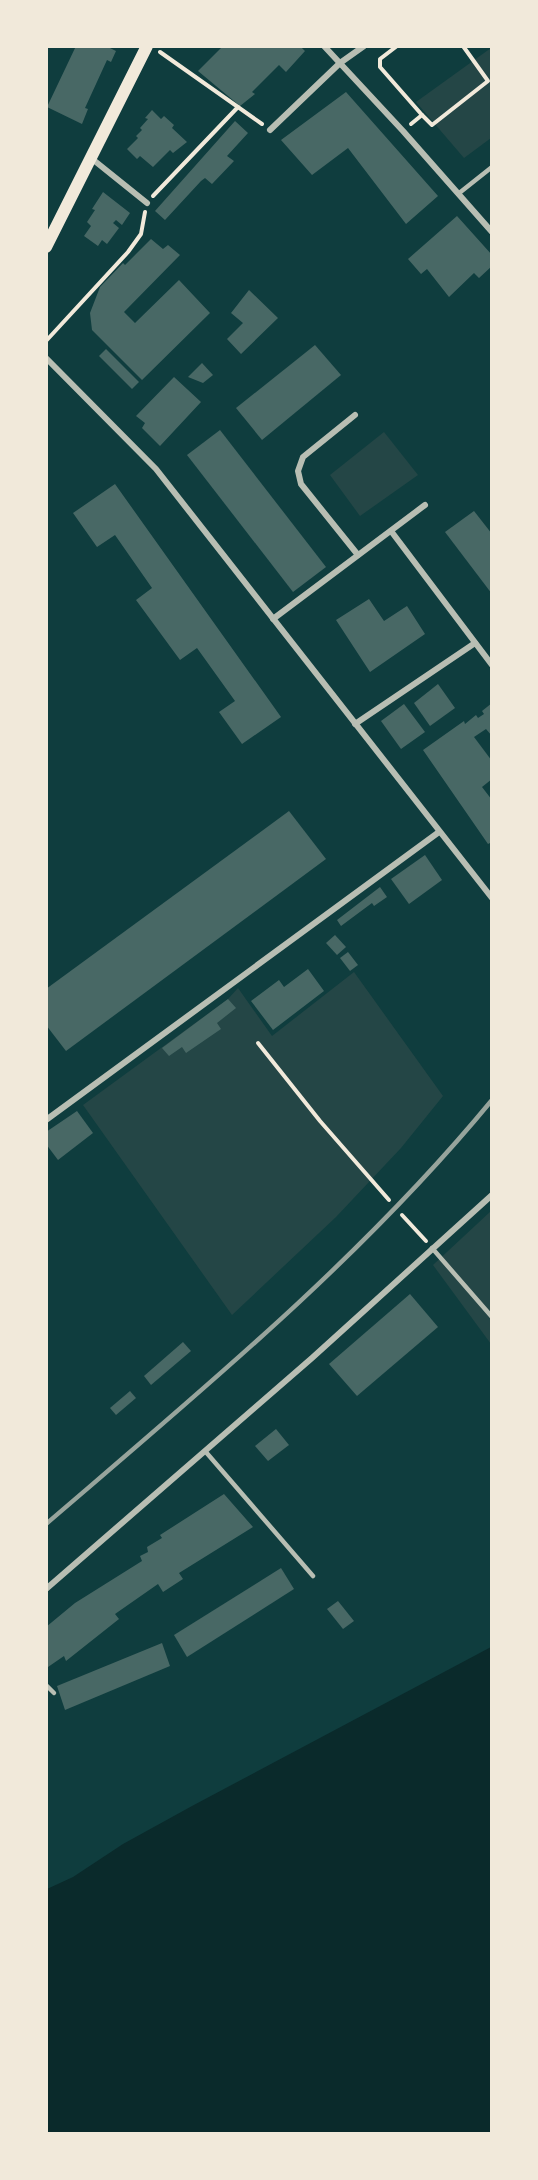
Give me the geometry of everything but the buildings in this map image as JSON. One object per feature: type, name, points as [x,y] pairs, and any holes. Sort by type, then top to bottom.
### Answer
[{"type":"main road","points":[[46,247],[147,46]]},
{"type":"street","points":[[324,46],[403,130],[492,232]]},
{"type":"street","points":[[270,130],[340,63],[364,46]]},
{"type":"street","points":[[91,158],[147,203]]},
{"type":"street","points":[[46,358],[156,469],[492,898]]},
{"type":"street","points":[[355,415],[303,457],[298,471],[301,484],[358,555]]},
{"type":"street","points":[[273,619],[424,505]]},
{"type":"street","points":[[391,531],[492,665]]},
{"type":"street","points":[[355,724],[475,643]]},
{"type":"street","points":[[46,1120],[440,832]]},
{"type":"street","points":[[46,1589],[312,1358],[492,1195]]},
{"type":"lane","points":[[458,194],[492,167]]},
{"type":"lane","points":[[432,1248],[492,1317]]},
{"type":"lane","points":[[205,1451],[313,1576]]},
{"type":"lane","points":[[46,1685],[54,1693]]},
{"type":"path","points":[[153,46],[270,130]]},
{"type":"path","points":[[397,46],[380,59],[380,67],[432,125],[488,81],[463,46]]},
{"type":"path","points":[[46,341],[128,252],[141,234],[147,203],[238,107]]},
{"type":"path","points":[[403,130],[422,115]]},
{"type":"path","points":[[258,1042],[320,1121],[389,1200]]},
{"type":"path","points":[[402,1215],[432,1248]]},
{"type":"shaded area","points":[[491,48],[491,138],[464,158],[416,102]]},
{"type":"shaded area","points":[[384,432],[418,475],[360,516],[330,475]]},
{"type":"shaded area","points":[[354,972],[443,1096],[401,1148],[336,1217],[232,1315],[83,1105],[228,999],[238,988],[272,1036]]},
{"type":"shaded area","points":[[491,1211],[491,1344],[433,1265]]},
{"type":"shaded area","points":[[491,1647],[491,2133],[47,2133],[47,1889],[73,1877],[123,1844],[192,1806]]},
{"type":"railway","points":[[46,1524],[221,1373],[335,1269],[442,1158],[492,1100]]}]
